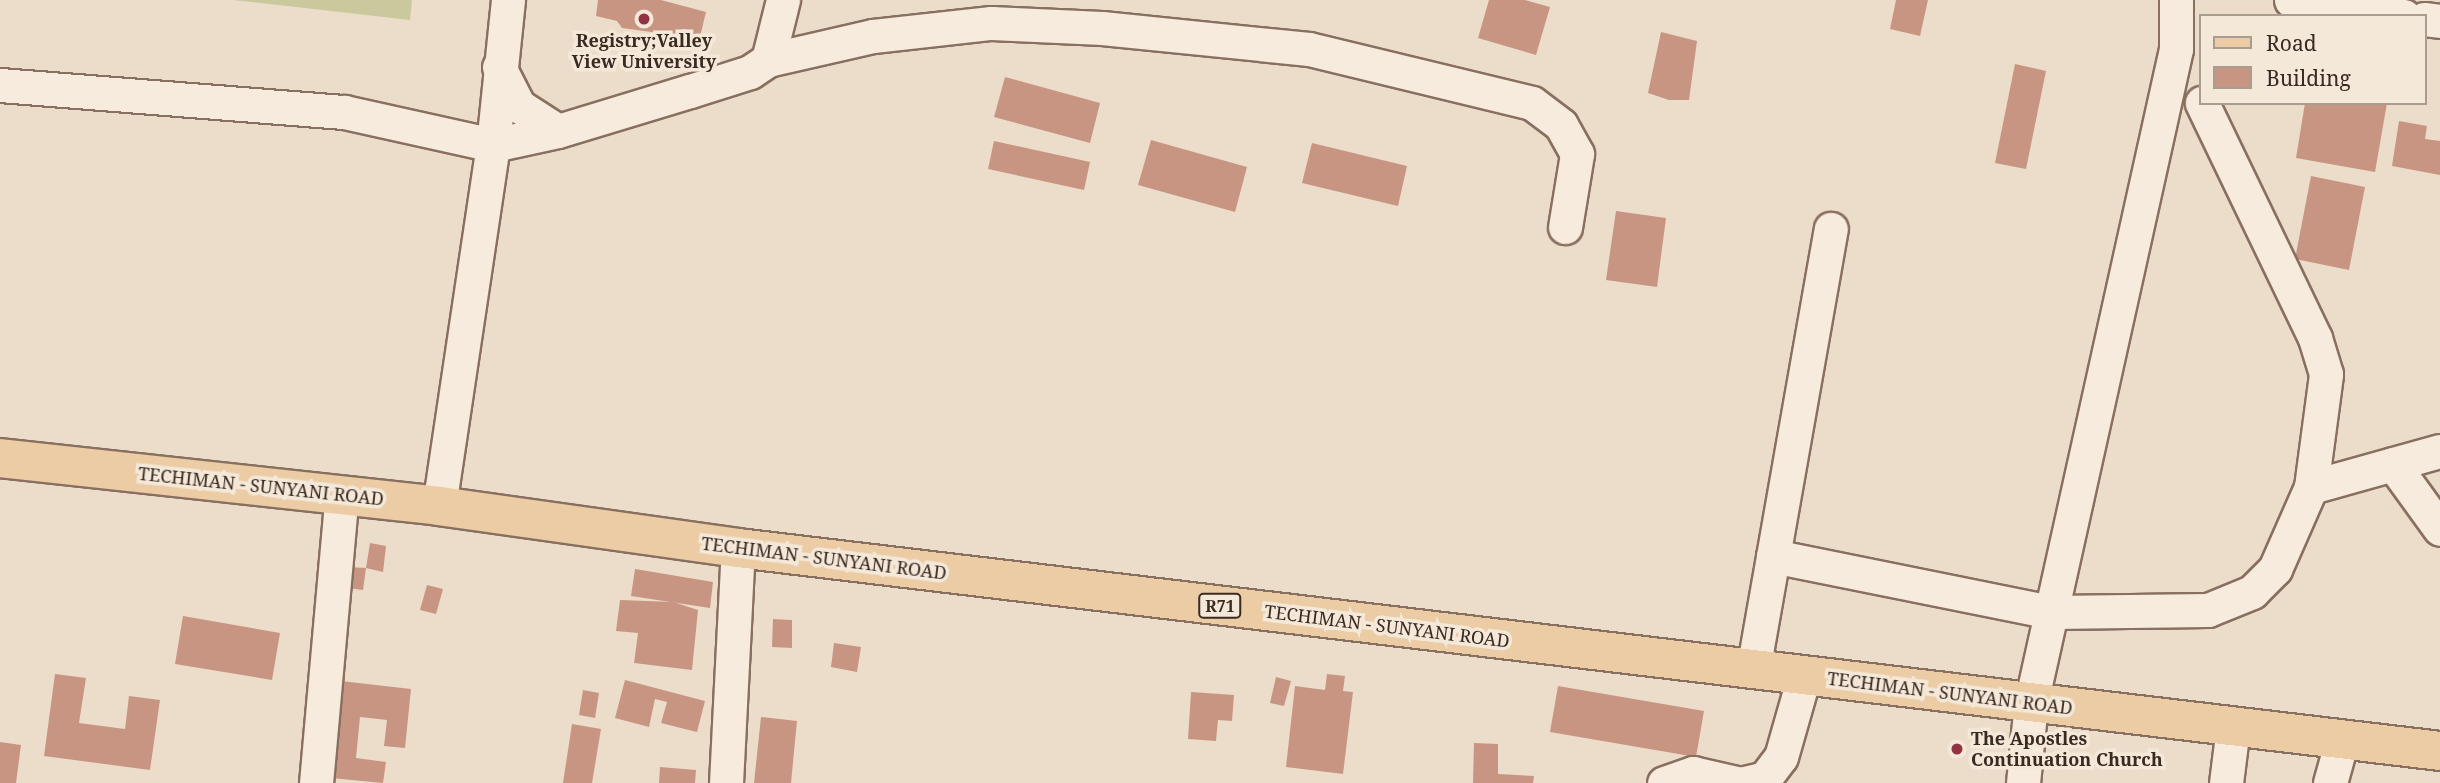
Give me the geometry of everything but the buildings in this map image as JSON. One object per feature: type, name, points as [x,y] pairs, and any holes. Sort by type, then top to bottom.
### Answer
[{"type":"main road","name":"TECHIMAN - SUNYANI ROAD","points":[[0,458],[342,494],[738,548],[2440,751]]},
{"type":"street","points":[[439,506],[493,145],[508,0]]},
{"type":"street","points":[[768,60],[783,0]]},
{"type":"street","points":[[2023,783],[2031,703],[2176,49],[2176,0]]},
{"type":"street","points":[[2291,0],[2390,14]]},
{"type":"street","points":[[0,85],[344,111],[493,145],[558,131],[750,72],[768,60],[873,36],[991,23],[1102,27],[1309,49],[1532,103],[1561,125],[1577,154],[1565,227]]},
{"type":"street","points":[[2176,49],[2198,95]]},
{"type":"street","points":[[499,67],[519,106],[558,131]]},
{"type":"street","points":[[1773,556],[2052,612],[2208,610],[2252,592],[2275,569],[2311,487],[2326,374],[2315,338],[2203,105]]},
{"type":"street","points":[[1753,670],[1831,229]]},
{"type":"street","points":[[2311,487],[2440,451]]},
{"type":"street","points":[[2393,464],[2440,529]]},
{"type":"street","points":[[316,783],[342,494]]},
{"type":"street","points":[[726,783],[738,548]]},
{"type":"street","points":[[1744,783],[1765,778],[1781,757],[1804,676]]},
{"type":"street","points":[[2226,783],[2233,727]]},
{"type":"street","points":[[2330,783],[2342,740]]},
{"type":"street","points":[[1664,783],[1693,773],[1737,783]]},
{"type":"green space","points":[[233,0],[412,0],[410,20]]},
{"type":"place","name":"Registry;Valley View University","points":[[644,19]]},
{"type":"place","name":"The Apostles Continuation Church","points":[[1957,749]]}]
